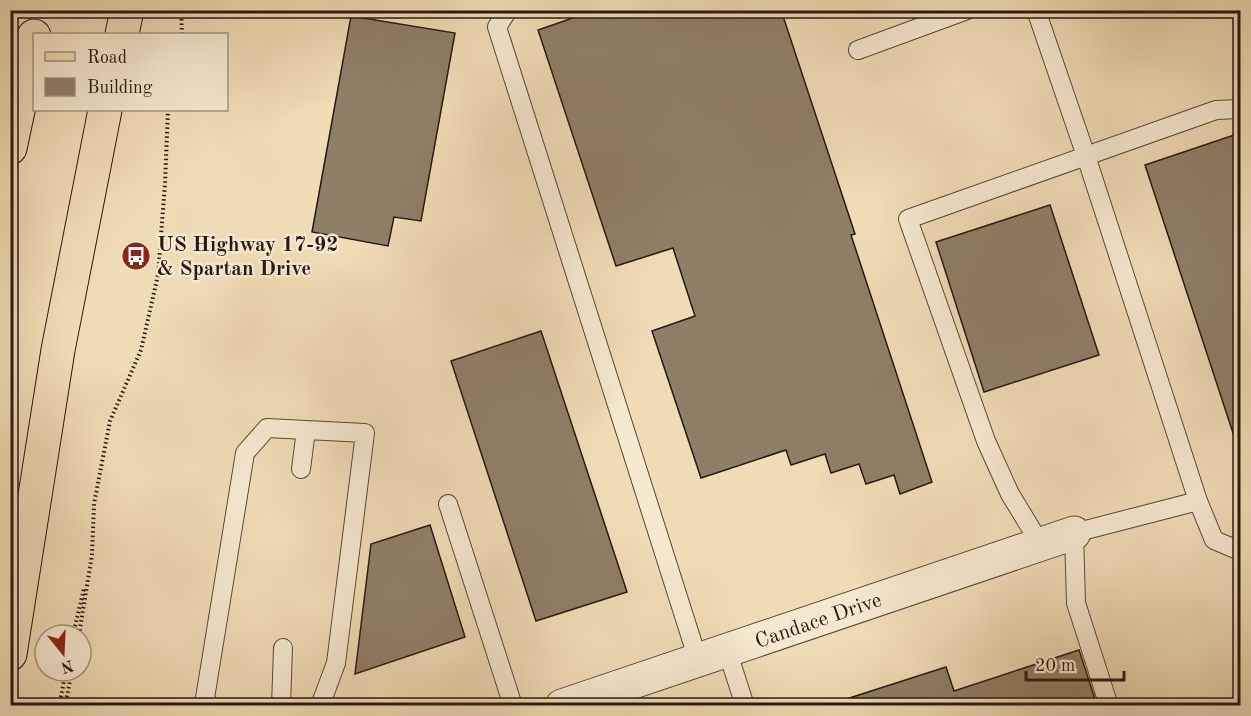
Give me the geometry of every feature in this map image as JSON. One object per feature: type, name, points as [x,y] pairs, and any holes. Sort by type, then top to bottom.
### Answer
[{"type":"main road","points":[[35,33],[40,10]]},
{"type":"main road","points":[[122,33],[127,10]]},
{"type":"main road","points":[[12,131],[33,43]]},
{"type":"main road","points":[[10,654],[58,350],[105,111]]},
{"type":"main road","points":[[10,568],[16,615]]},
{"type":"street","name":"Candace Drive","points":[[562,705],[1074,533]]},
{"type":"lane","points":[[508,10],[497,27],[713,655],[745,705]]},
{"type":"lane","points":[[858,50],[967,10]]},
{"type":"lane","points":[[1036,10],[1198,501],[1214,540],[1240,551]]},
{"type":"lane","points":[[1041,545],[1011,494],[986,441],[908,219],[1216,110],[1240,109]]},
{"type":"lane","points":[[210,705],[205,698],[244,453],[267,428],[365,433],[336,663],[320,705]]},
{"type":"lane","points":[[301,469],[306,430]]},
{"type":"lane","points":[[1109,705],[1076,603],[1074,533],[1198,501]]},
{"type":"lane","points":[[448,504],[513,705]]},
{"type":"lane","points":[[281,705],[283,648]]},
{"type":"path","points":[[181,10],[182,33]]},
{"type":"path","points":[[81,623],[92,555],[94,504],[110,421],[141,350],[158,275],[168,111]]},
{"type":"path","points":[[76,623],[92,555]]},
{"type":"path","points":[[59,705],[64,683]]},
{"type":"path","points":[[65,705],[70,683]]},
{"type":"building","points":[[596,10],[781,10],[855,234],[851,235],[932,482],[900,494],[894,475],[866,484],[859,464],[831,473],[825,454],[791,465],[786,450],[701,478],[652,331],[695,316],[673,248],[616,266],[538,30]]},
{"type":"building","points":[[351,16],[455,33],[421,221],[394,217],[388,246],[312,232]]},
{"type":"building","points":[[1240,133],[1240,439],[1235,439],[1145,165]]},
{"type":"building","points":[[1050,205],[1099,355],[984,392],[936,242]]},
{"type":"building","points":[[541,331],[627,592],[536,621],[451,361]]},
{"type":"building","points":[[430,525],[465,637],[355,674],[371,544]]},
{"type":"building","points":[[1079,650],[1097,705],[844,705],[843,700],[946,667],[954,691]]},
{"type":"place","name":"US Highway 17-92 & Spartan Drive","points":[[136,256]]}]
